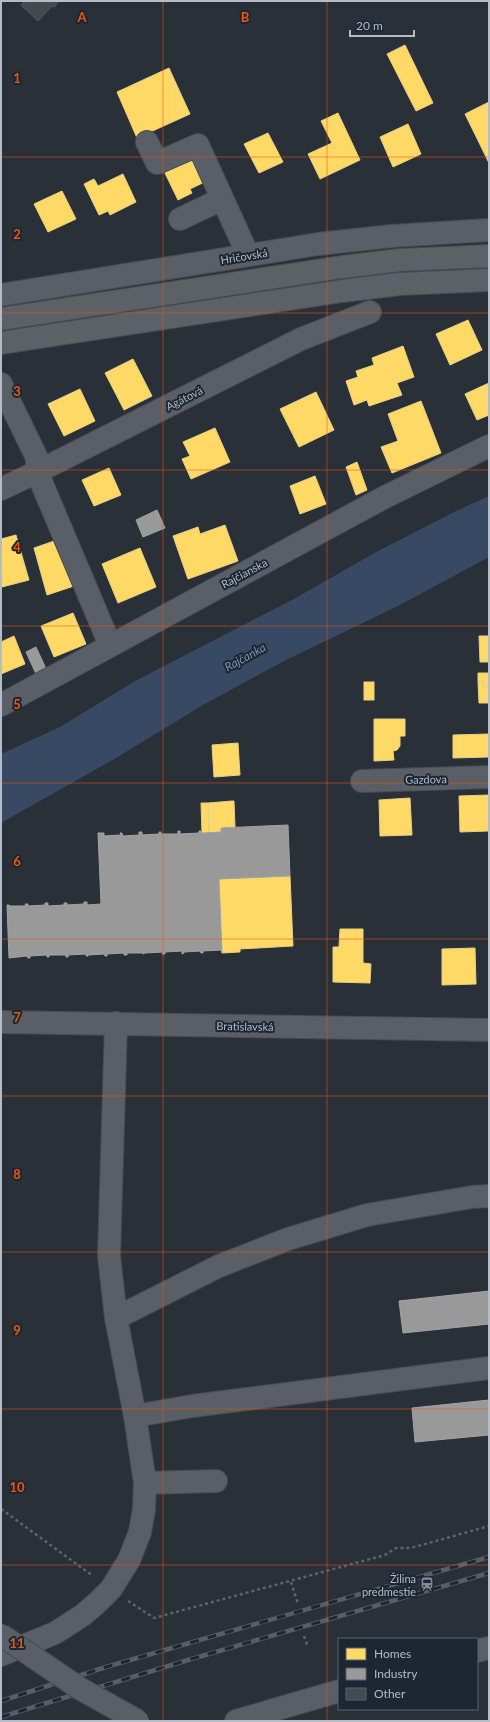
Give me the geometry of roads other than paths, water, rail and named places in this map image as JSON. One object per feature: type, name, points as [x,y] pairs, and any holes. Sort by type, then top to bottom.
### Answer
[{"type":"main road","points":[[1,319],[342,267],[407,260],[489,256]]},
{"type":"main road","points":[[1,344],[342,291],[428,282],[489,280]]},
{"type":"street","points":[[147,142],[157,163],[198,145],[248,255]]},
{"type":"street","points":[[180,219],[222,199]]},
{"type":"street","name":"Hričovská","points":[[1,296],[248,255],[392,236],[489,230]]},
{"type":"street","name":"Agátová","points":[[1,489],[38,472],[301,339],[370,312]]},
{"type":"street","points":[[1,384],[37,458],[38,472],[110,645]]},
{"type":"street","name":"Rajčianska","points":[[1,705],[385,497],[489,446]]},
{"type":"street","name":"Gazdova","points":[[362,781],[489,777]]},
{"type":"street","name":"Bratislavská","points":[[1,1022],[489,1030]]},
{"type":"street","points":[[1,1656],[55,1633],[83,1615],[111,1589],[129,1560],[140,1532],[144,1509],[145,1483],[135,1416],[116,1318],[110,1256],[116,1023]]},
{"type":"street","points":[[116,1318],[219,1266],[288,1239],[367,1215],[472,1197],[489,1196]]},
{"type":"street","points":[[135,1416],[192,1406],[489,1368]]},
{"type":"street","points":[[145,1483],[216,1481]]},
{"type":"street","points":[[1,1635],[79,1688],[138,1721]]},
{"type":"street","points":[[478,1651],[489,1648]]},
{"type":"street","points":[[236,1721],[338,1691]]},
{"type":"water","name":"Rajčanka","points":[[489,496],[489,557],[398,606],[284,661],[203,705],[116,758],[1,823],[1,754],[60,727],[135,681],[292,600],[378,551],[458,510]]},
{"type":"railway","points":[[1,1701],[106,1667],[489,1557]]},
{"type":"railway","points":[[1,1717],[188,1660],[489,1573]]},
{"type":"place","name":"Žilina predmestie","points":[[427,1584]]}]
